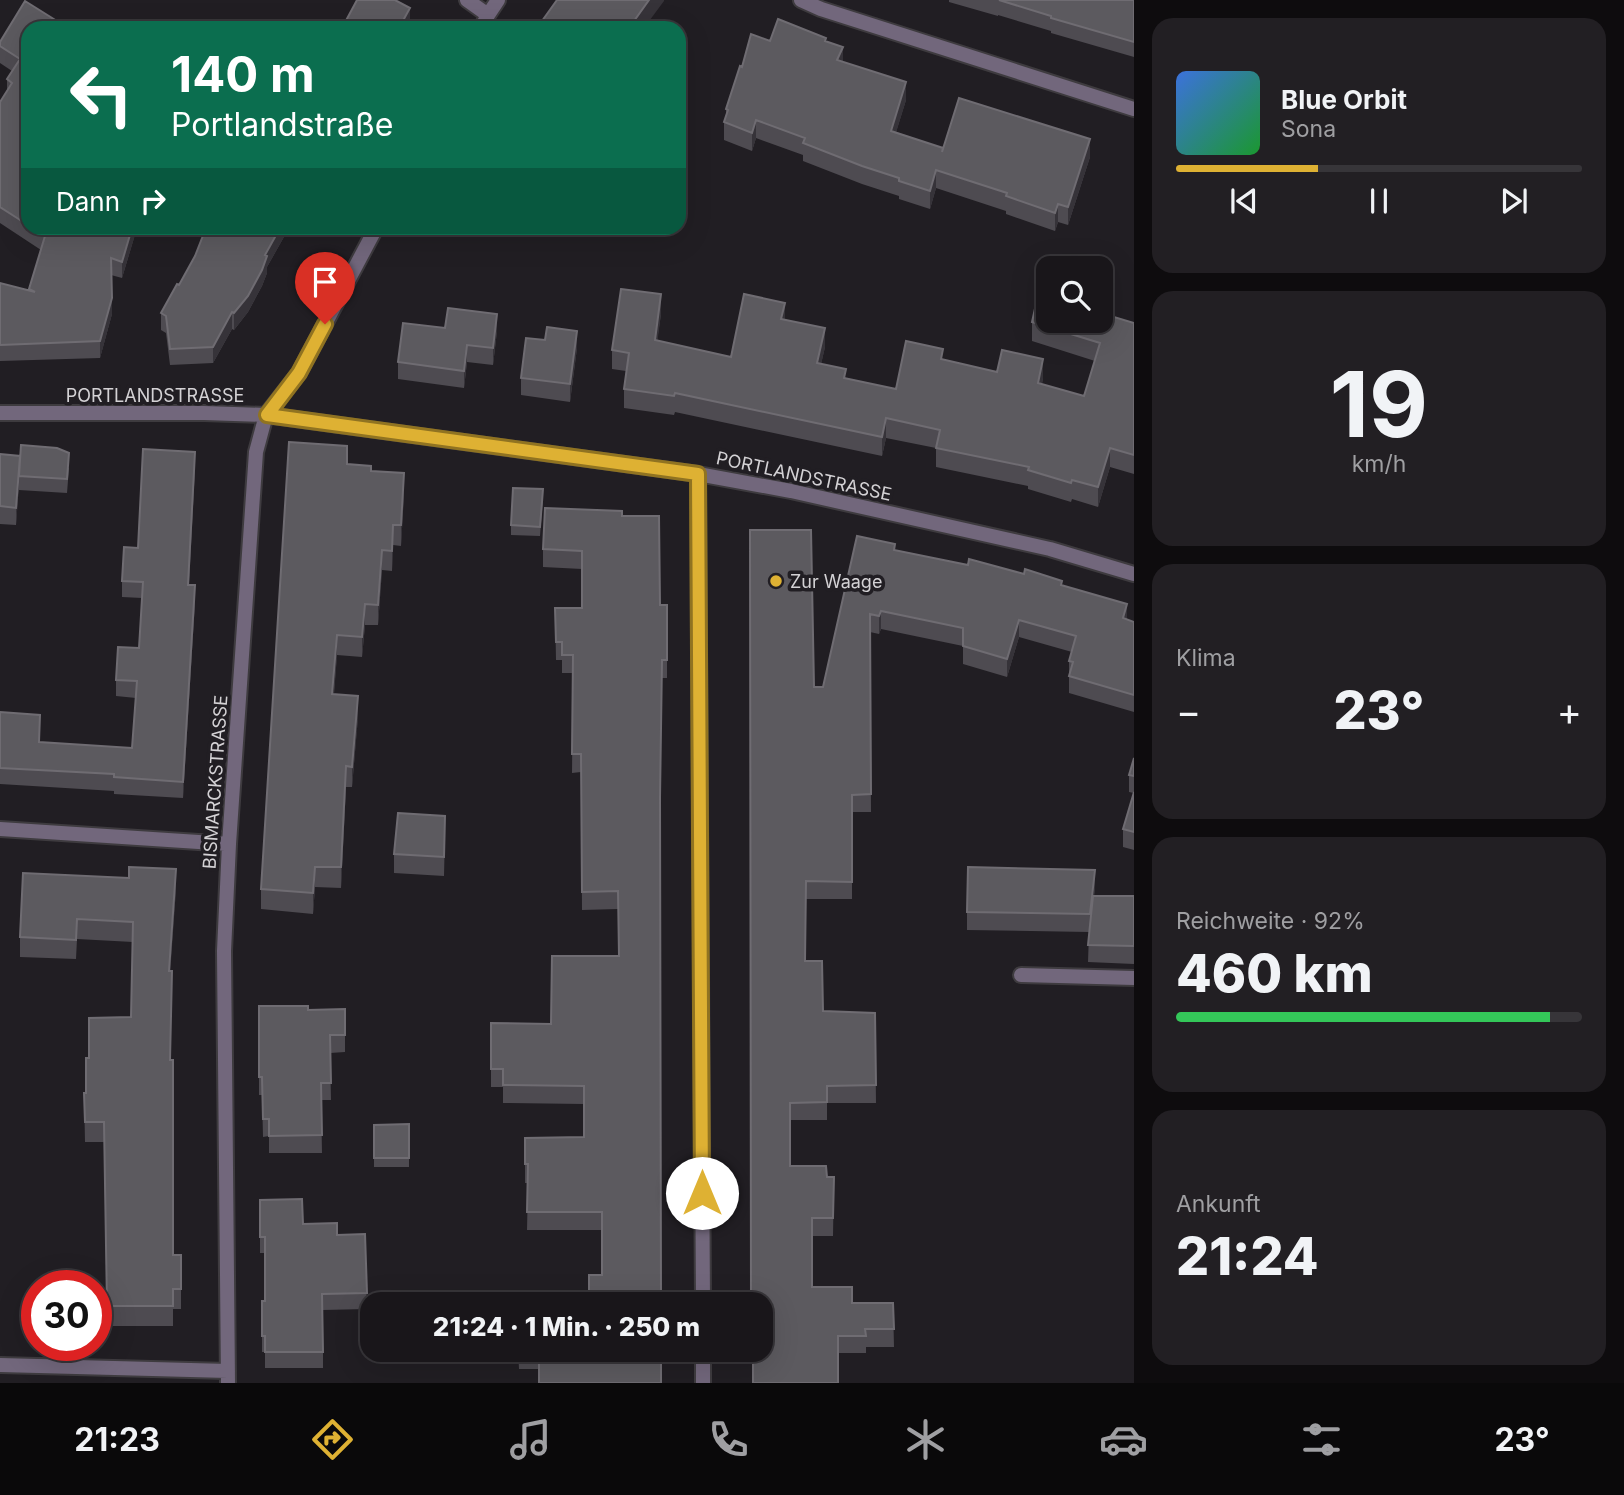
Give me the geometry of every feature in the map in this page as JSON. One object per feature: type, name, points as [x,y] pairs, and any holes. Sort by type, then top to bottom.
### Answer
[{"type":"street","points":[[467,0],[484,21],[499,0]]},
{"type":"street","points":[[801,0],[821,9],[1134,109]]},
{"type":"street","name":"BISMARCKSTRASSE","points":[[0,1365],[228,1377],[224,951],[256,452],[267,415],[299,373],[372,235]]},
{"type":"street","name":"PORTLANDSTRASSE","points":[[0,413],[267,415],[698,474],[791,491],[1050,549],[1134,574]]},
{"type":"street","points":[[698,474],[702,1292]]},
{"type":"street","points":[[0,829],[229,845]]},
{"type":"street","points":[[1021,975],[1134,978]]},
{"type":"street","points":[[703,1362],[703,1383]]},
{"type":"building","points":[[357,0],[395,0],[410,8],[403,21],[346,21]]},
{"type":"building","points":[[557,0],[649,0],[634,21],[542,21]]},
{"type":"building","points":[[999,0],[1134,0],[1134,42],[1051,18]]},
{"type":"building","points":[[25,1],[57,21],[21,21],[21,220],[0,207],[0,102],[12,83],[7,79],[20,59],[0,46]]},
{"type":"building","points":[[778,19],[843,47],[837,60],[906,82],[891,131],[943,148],[942,152],[959,98],[1090,139],[1068,207],[1058,204],[1055,213],[1006,196],[1007,193],[936,170],[930,191],[803,143],[805,138],[756,120],[752,133],[724,122],[751,34],[770,41]]},
{"type":"building","points":[[130,235],[122,262],[111,258],[112,298],[100,341],[0,345],[0,283],[35,292],[29,289],[45,236]]},
{"type":"building","points":[[203,235],[276,235],[248,296],[234,313],[232,312],[213,347],[170,349],[166,316],[161,313],[195,256]]},
{"type":"building","points":[[621,289],[661,294],[655,340],[731,357],[744,294],[785,303],[781,319],[825,328],[817,363],[846,369],[844,378],[896,389],[906,341],[943,349],[941,359],[997,372],[1002,350],[1043,359],[1038,383],[1084,396],[1100,343],[1068,333],[1113,333],[1113,317],[1134,323],[1134,455],[1110,448],[1098,487],[1072,480],[1071,483],[1028,470],[1029,467],[936,448],[940,430],[886,418],[882,437],[675,393],[674,396],[624,389],[629,353],[612,350]]},
{"type":"building","points":[[1036,304],[1036,323],[1032,322]]},
{"type":"building","points":[[448,308],[497,314],[493,348],[467,345],[464,371],[398,362],[403,323],[445,328]]},
{"type":"building","points":[[547,327],[577,331],[570,384],[521,378],[526,338],[545,340]]},
{"type":"building","points":[[289,442],[347,446],[347,464],[371,466],[371,471],[404,473],[401,525],[393,525],[392,551],[382,550],[378,605],[365,604],[362,637],[337,635],[332,694],[358,696],[352,767],[346,766],[341,867],[315,867],[313,893],[261,889]]},
{"type":"building","points":[[21,445],[57,448],[69,453],[67,479],[19,476]]},
{"type":"building","points":[[143,449],[195,452],[188,585],[195,585],[183,782],[114,777],[114,774],[0,768],[0,712],[40,715],[39,742],[132,748],[137,681],[116,680],[118,647],[139,648],[143,582],[122,581],[124,547],[138,548]]},
{"type":"building","points":[[0,454],[20,456],[16,508],[0,506]]},
{"type":"building","points":[[513,488],[543,489],[540,527],[511,525]]},
{"type":"building","points":[[545,508],[622,511],[622,516],[659,516],[660,605],[667,605],[667,660],[662,660],[660,798],[661,1292],[521,1292],[589,1291],[589,1275],[602,1275],[602,1212],[527,1212],[528,1164],[525,1164],[525,1138],[584,1137],[584,1086],[503,1085],[503,1069],[491,1069],[491,1023],[551,1024],[552,956],[619,956],[618,891],[582,892],[581,754],[572,754],[573,655],[562,655],[562,642],[556,642],[555,608],[582,608],[582,551],[543,549]]},
{"type":"building","points":[[750,530],[811,530],[814,687],[823,687],[857,536],[895,544],[894,550],[968,565],[969,559],[1024,574],[1025,569],[1062,581],[1061,585],[1127,604],[1123,618],[1134,622],[1134,695],[1069,676],[1073,662],[1069,661],[1076,636],[1019,620],[1007,659],[963,646],[963,628],[881,611],[879,616],[870,614],[871,794],[852,795],[852,882],[806,881],[805,961],[822,961],[823,1011],[875,1013],[876,1085],[827,1086],[827,1102],[790,1103],[790,1166],[826,1166],[827,1177],[834,1177],[833,1218],[812,1218],[812,1287],[852,1287],[852,1303],[893,1303],[894,1329],[865,1329],[866,1336],[838,1336],[838,1383],[753,1383],[753,1362],[773,1362],[773,1292],[751,1292]]},
{"type":"building","points":[[1134,758],[1134,776],[1129,775]]},
{"type":"building","points":[[1134,792],[1134,832],[1123,829]]},
{"type":"building","points":[[398,813],[445,816],[444,857],[394,854]]},
{"type":"building","points":[[129,867],[176,869],[169,971],[172,971],[170,1060],[173,1060],[173,1255],[181,1255],[181,1289],[173,1289],[173,1306],[112,1306],[112,1270],[106,1270],[104,1122],[85,1122],[84,1093],[86,1058],[89,1058],[89,1018],[131,1017],[133,922],[77,919],[76,940],[20,937],[23,873],[129,878]]},
{"type":"building","points":[[968,867],[1095,870],[1090,914],[967,912]]},
{"type":"building","points":[[1093,896],[1134,896],[1134,946],[1088,945]]},
{"type":"building","points":[[259,1006],[308,1006],[308,1010],[345,1009],[345,1035],[330,1035],[331,1083],[321,1083],[322,1135],[269,1136],[269,1119],[263,1119],[262,1077],[259,1077]]},
{"type":"building","points":[[409,1124],[409,1158],[374,1158],[374,1125]]},
{"type":"building","points":[[302,1199],[303,1224],[337,1223],[337,1235],[365,1234],[367,1292],[322,1294],[323,1352],[265,1352],[262,1301],[265,1301],[265,1237],[260,1237],[260,1200]]},
{"type":"building","points":[[539,1362],[661,1362],[661,1383],[539,1383]]},
{"type":"place","name":"Zur Waage","points":[[776,581]]},
{"type":"route","points":[[325,324],[299,373],[267,415],[698,474],[702,1193]]}]
